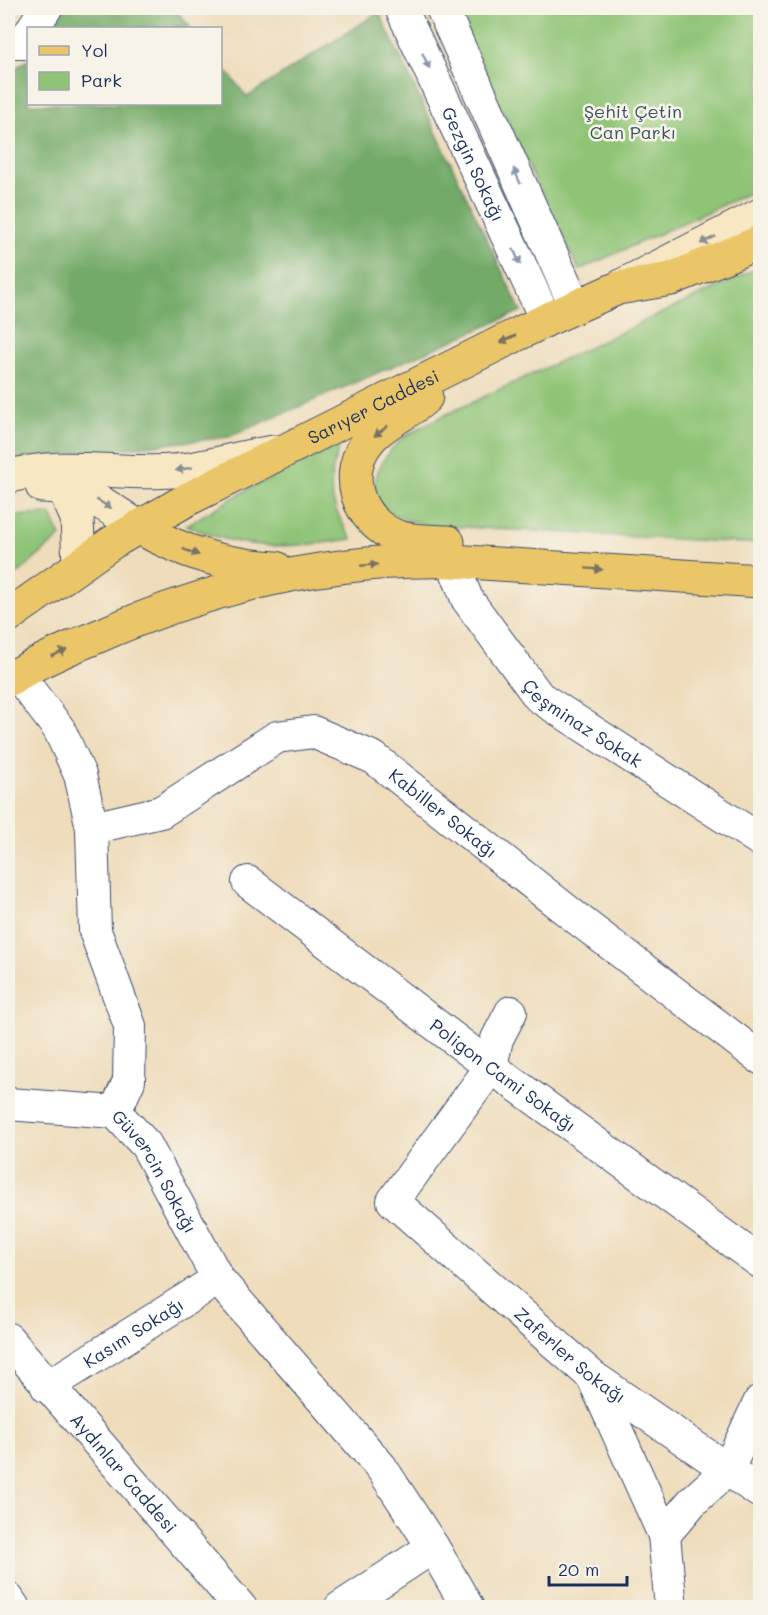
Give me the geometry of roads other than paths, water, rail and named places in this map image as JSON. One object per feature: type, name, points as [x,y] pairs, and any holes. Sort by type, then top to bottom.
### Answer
[{"type":"main road","points":[[618,288],[760,215]]},
{"type":"main road","name":"Sarıyer Caddesi","points":[[8,616],[79,565],[138,527],[546,320],[618,288],[671,279],[760,242]]},
{"type":"main road","points":[[456,365],[425,399],[370,439],[355,473],[356,491],[362,509],[376,526],[398,537],[466,544],[504,552],[536,565]]},
{"type":"main road","points":[[8,477],[20,473],[61,470],[175,471],[254,454],[283,452]]},
{"type":"main road","points":[[8,484],[63,487],[99,501],[138,527],[185,550],[219,561],[237,566],[310,570]]},
{"type":"main road","points":[[63,487],[77,518],[79,565]]},
{"type":"main road","points":[[12,677],[149,614],[235,587],[310,570],[422,560],[536,565],[760,581]]},
{"type":"street","points":[[34,27],[46,8]]},
{"type":"street","name":"Gezgin Sokağı","points":[[401,8],[546,320]]},
{"type":"street","name":"Gezgin Sokağı","points":[[442,8],[575,306]]},
{"type":"street","points":[[8,43],[24,42],[27,37]]},
{"type":"street","name":"Çeşminaz Sokak","points":[[452,561],[467,599],[539,697],[760,840]]},
{"type":"street","name":"Güvercin Sokağı","points":[[12,677],[59,729],[80,776],[92,828],[95,931],[130,1026],[129,1081],[115,1112],[146,1145],[219,1279],[381,1467],[433,1547],[468,1608]]},
{"type":"street","name":"Kabiller Sokağı","points":[[92,828],[161,812],[277,737],[314,732],[374,759],[760,1058]]},
{"type":"street","name":"Poligon Cami Sokağı","points":[[248,882],[491,1067],[760,1262]]},
{"type":"street","points":[[491,1067],[497,1038],[511,1012]]},
{"type":"street","name":"Zaferler Sokağı","points":[[491,1067],[393,1201],[593,1377],[760,1492]]},
{"type":"street","points":[[8,1104],[115,1112]]},
{"type":"street","name":"Kasım Sokağı","points":[[47,1387],[219,1279]]},
{"type":"street","name":"Aydınlar Caddesi","points":[[8,1339],[47,1387],[241,1608]]},
{"type":"street","points":[[593,1377],[664,1535],[671,1608]]},
{"type":"street","points":[[664,1535],[692,1502],[728,1469],[760,1401]]},
{"type":"street","points":[[340,1608],[433,1547]]},
{"type":"street","points":[[8,1599],[14,1608]]},
{"type":"park label","name":"Şehit Çetin Can Parkı","points":[[633,121]]}]
